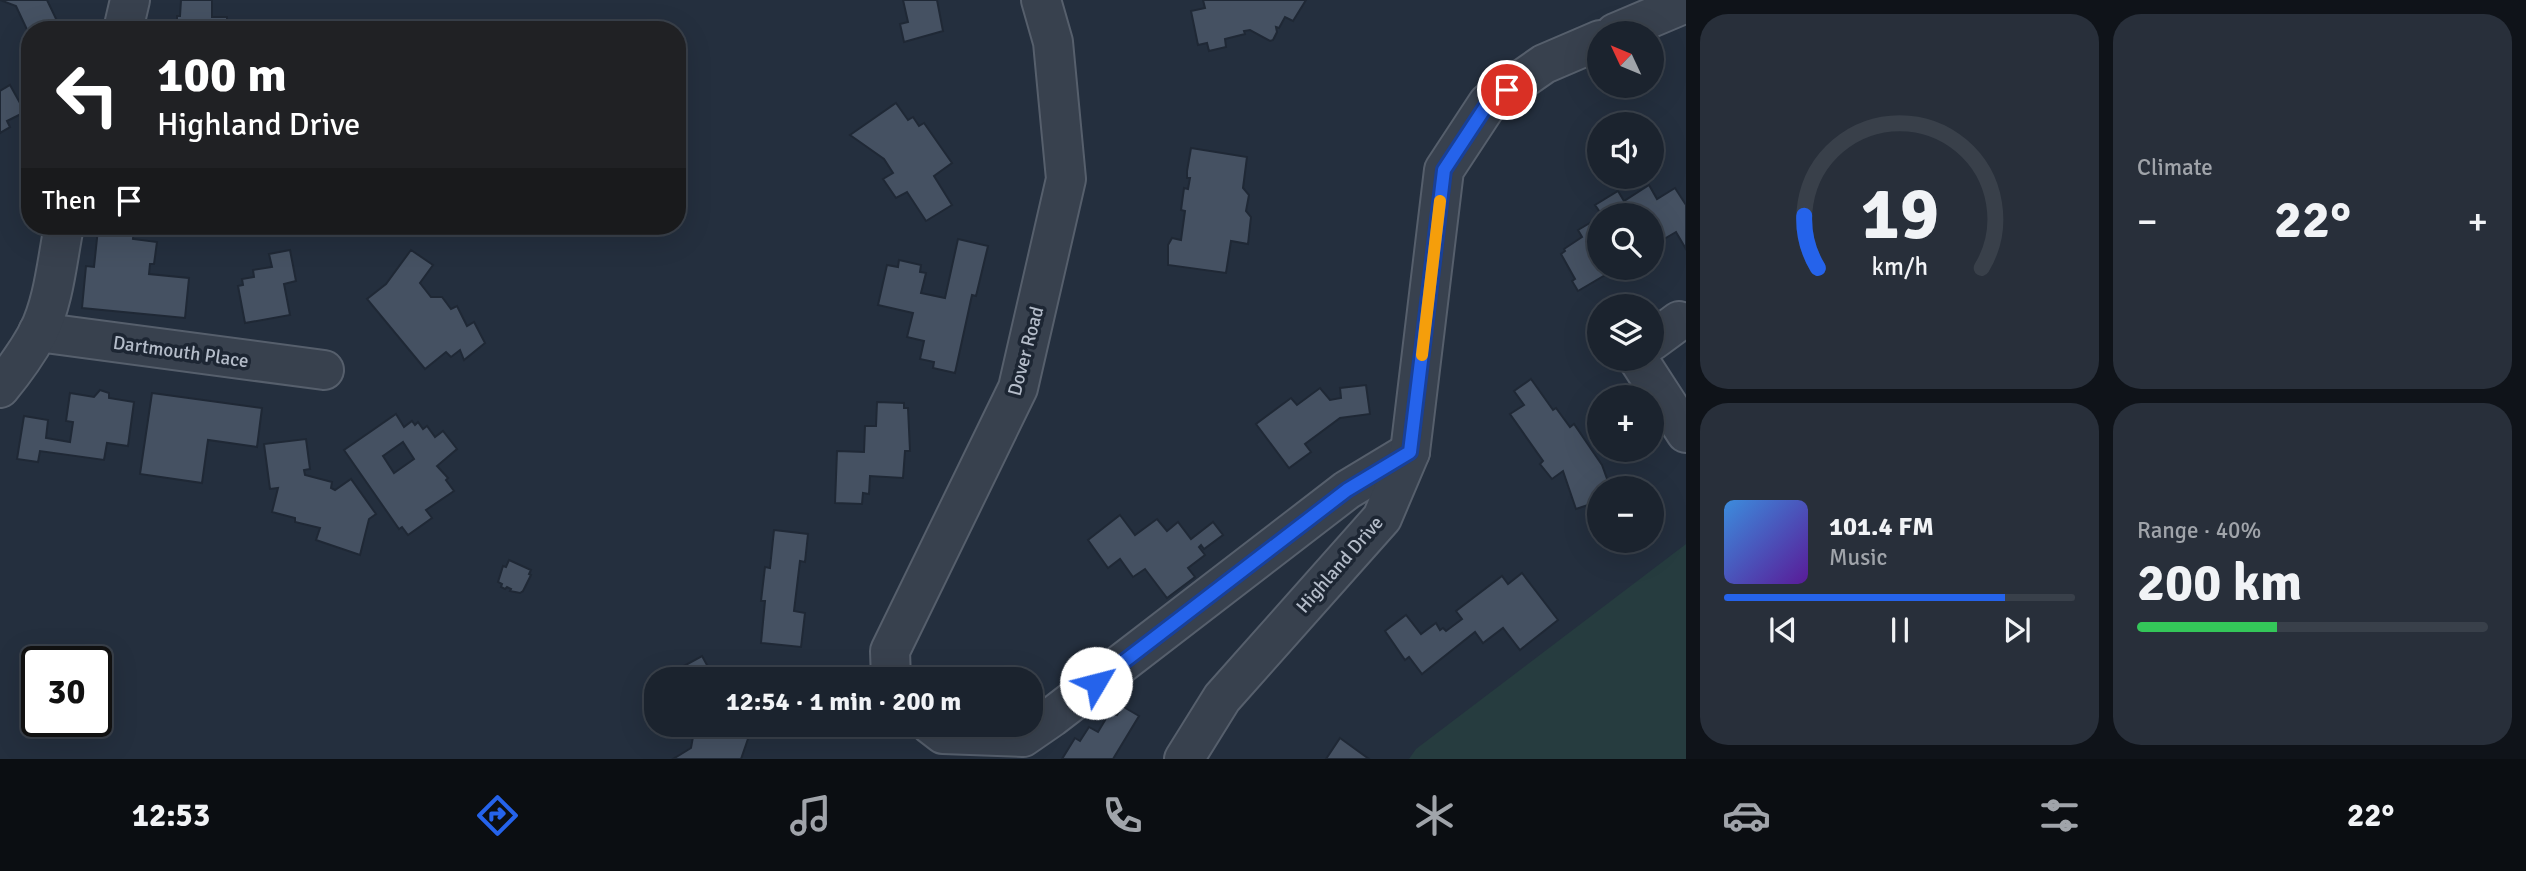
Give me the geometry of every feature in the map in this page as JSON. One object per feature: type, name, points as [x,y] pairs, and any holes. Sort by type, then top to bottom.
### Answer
[{"type":"street","points":[[125,21],[130,0]]},
{"type":"street","name":"Dover Road","points":[[891,667],[890,651],[1018,388],[1066,178],[1054,42],[1041,0]]},
{"type":"street","points":[[1643,21],[1686,3]]},
{"type":"street","name":"Highland Drive","points":[[1184,759],[1222,698],[1382,518],[1410,452],[1444,170],[1488,103],[1544,64],[1587,46]]},
{"type":"street","points":[[0,388],[38,332],[51,293],[62,235]]},
{"type":"street","name":"Dartmouth Place","points":[[38,332],[324,370]]},
{"type":"street","points":[[1646,371],[1686,433]]},
{"type":"street","points":[[960,737],[1022,748],[1052,717],[1347,490],[1410,452]]},
{"type":"green space","points":[[1686,544],[1686,759],[1409,759],[1416,749]]},
{"type":"building","points":[[0,0],[47,0],[57,21],[23,21],[16,6]]},
{"type":"building","points":[[181,0],[212,0],[212,17],[227,17],[227,21],[177,21],[177,16],[180,16]]},
{"type":"building","points":[[903,0],[937,0],[943,31],[904,42],[900,24],[908,22]]},
{"type":"building","points":[[1203,0],[1306,0],[1293,21],[1285,17],[1279,28],[1276,27],[1273,40],[1270,41],[1250,30],[1244,31],[1245,34],[1225,39],[1226,47],[1209,51],[1207,43],[1198,45],[1191,11],[1205,8]]},
{"type":"building","points":[[10,85],[21,105],[21,114],[7,121],[10,127],[0,133],[0,91]]},
{"type":"building","points":[[896,103],[908,120],[913,117],[919,126],[924,123],[952,163],[934,176],[952,205],[926,221],[907,192],[896,198],[883,179],[893,173],[884,159],[850,135]]},
{"type":"building","points":[[1191,148],[1247,157],[1243,188],[1249,195],[1246,211],[1251,217],[1248,244],[1231,241],[1226,273],[1168,265],[1168,245],[1172,238],[1181,240],[1185,211],[1181,210],[1184,188],[1188,189],[1190,178],[1187,178],[1187,171]]},
{"type":"building","points":[[1675,188],[1686,205],[1686,249],[1676,232],[1664,239],[1664,203],[1598,203],[1618,191],[1624,201],[1643,189],[1651,189],[1657,199]]},
{"type":"building","points":[[1587,225],[1587,280],[1597,280],[1578,291],[1572,281],[1575,279],[1561,254],[1582,237],[1578,230]]},
{"type":"building","points":[[97,235],[133,235],[133,239],[157,242],[154,264],[150,264],[149,274],[189,278],[185,318],[82,308],[86,266],[94,267]]},
{"type":"building","points":[[958,239],[988,246],[976,296],[972,295],[955,373],[933,368],[934,362],[920,359],[924,341],[907,337],[913,313],[878,305],[887,265],[898,267],[899,260],[921,265],[920,272],[926,273],[921,293],[945,298]]},
{"type":"building","points":[[290,250],[296,281],[284,284],[290,315],[245,323],[238,286],[243,285],[242,279],[254,277],[253,270],[272,267],[269,254]]},
{"type":"building","points":[[411,250],[433,265],[420,283],[431,297],[442,297],[451,309],[457,306],[467,326],[474,322],[485,343],[464,360],[460,350],[451,357],[446,352],[425,369],[367,299],[386,284]]},
{"type":"building","points":[[1531,379],[1553,410],[1556,408],[1570,427],[1574,424],[1587,443],[1587,462],[1600,462],[1602,465],[1606,476],[1587,476],[1587,505],[1576,509],[1563,471],[1552,479],[1540,464],[1543,461],[1510,414],[1524,405],[1514,391]]},
{"type":"building","points":[[1366,385],[1370,414],[1340,418],[1305,444],[1311,452],[1289,468],[1256,424],[1291,398],[1297,405],[1320,388],[1330,400],[1341,398],[1340,388]]},
{"type":"building","points":[[100,390],[109,393],[109,398],[134,402],[128,446],[107,443],[104,460],[40,451],[38,462],[17,459],[24,416],[48,420],[46,438],[70,442],[73,422],[66,421],[70,393],[94,397]]},
{"type":"building","points":[[152,393],[262,408],[257,447],[208,440],[202,483],[140,474]]},
{"type":"building","points":[[877,402],[904,403],[904,408],[908,408],[910,451],[905,451],[903,478],[870,476],[869,494],[863,493],[862,504],[835,503],[837,451],[864,452],[865,426],[876,426]]},
{"type":"building","points":[[396,414],[404,427],[412,421],[415,425],[418,422],[423,429],[427,426],[435,437],[443,431],[457,449],[437,466],[448,478],[446,480],[454,491],[426,510],[432,518],[408,535],[402,527],[399,529],[344,450]],"holes":[[[403,442],[414,459],[394,473],[383,456]]]},
{"type":"building","points":[[306,439],[310,469],[304,470],[305,475],[332,482],[331,488],[335,490],[351,479],[376,514],[369,519],[360,555],[316,540],[320,528],[295,522],[295,518],[272,512],[278,488],[270,489],[264,444]]},
{"type":"building","points":[[1120,515],[1135,535],[1157,519],[1167,531],[1178,522],[1191,539],[1213,522],[1223,535],[1204,549],[1201,545],[1199,547],[1205,555],[1188,568],[1195,577],[1167,598],[1145,569],[1133,577],[1120,559],[1108,568],[1088,540]]},
{"type":"building","points":[[774,530],[808,534],[805,562],[800,561],[794,611],[805,613],[801,647],[761,643],[765,601],[761,601],[765,567],[770,568]]},
{"type":"building","points":[[509,560],[531,570],[531,575],[520,593],[501,587],[502,584],[498,582],[503,566],[506,567]]},
{"type":"building","points":[[1522,573],[1558,620],[1520,650],[1503,628],[1483,643],[1475,632],[1422,674],[1409,657],[1405,660],[1385,631],[1406,615],[1421,634],[1436,623],[1440,630],[1443,628],[1446,631],[1462,619],[1456,611],[1502,576],[1508,584]]},
{"type":"building","points":[[702,656],[708,667],[682,667]]},
{"type":"building","points":[[1122,706],[1139,716],[1113,759],[1062,759],[1075,738],[1080,741],[1089,727],[1098,732],[1110,712],[1117,715]]},
{"type":"building","points":[[693,737],[749,737],[741,759],[673,759],[691,748]]},
{"type":"building","points":[[1340,738],[1369,759],[1326,759]]},
{"type":"slow traffic","points":[[1422,355],[1440,201]]},
{"type":"route","points":[[1096,683],[1347,490],[1410,452],[1444,170],[1488,103],[1507,90]]}]
